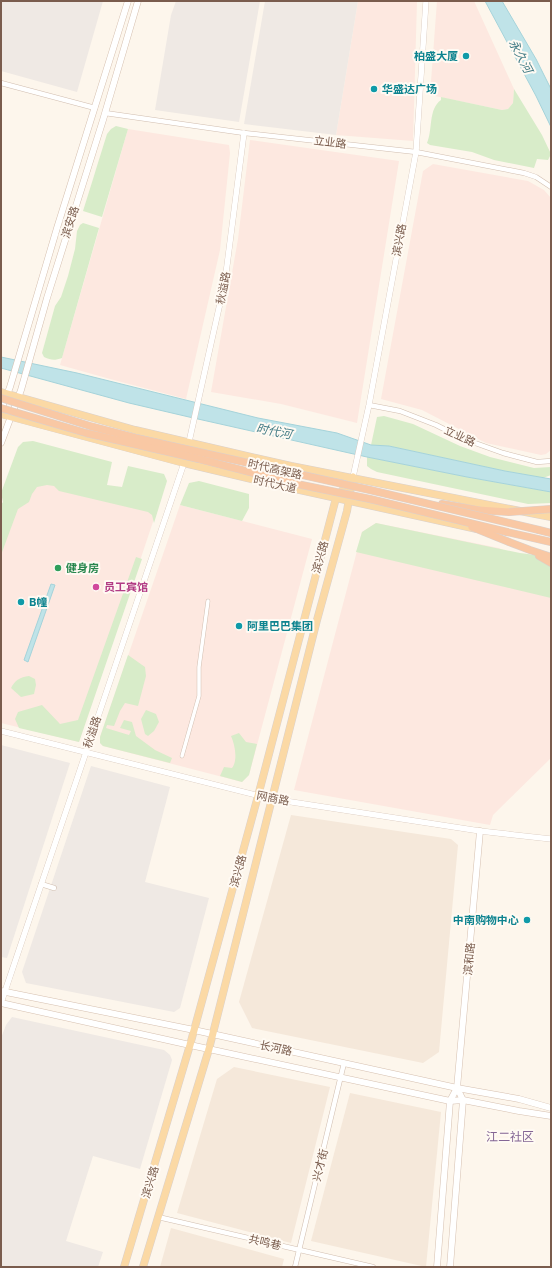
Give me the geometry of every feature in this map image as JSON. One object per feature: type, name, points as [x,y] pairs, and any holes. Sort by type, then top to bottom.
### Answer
[{"type":"highway","name":"时代高架路","points":[[3,395],[90,426],[136,438],[551,532]]},
{"type":"highway","name":"时代高架路","points":[[1,409],[86,433],[192,457],[292,483],[370,499],[551,542]]},
{"type":"highway","points":[[409,499],[478,510],[509,512],[551,509]]},
{"type":"highway","points":[[436,515],[497,536],[530,550],[551,556]]},
{"type":"highway","points":[[530,550],[551,563]]},
{"type":"main road","name":"滨安路","points":[[1,409],[3,395],[15,371],[128,1]]},
{"type":"main road","name":"滨安路","points":[[1,443],[26,373],[138,1]]},
{"type":"main road","name":"时代大道","points":[[3,395],[135,430],[291,466],[551,517]]},
{"type":"main road","name":"时代大道","points":[[1,414],[184,462],[336,498],[551,545]]},
{"type":"main road","name":"滨兴路","points":[[124,1267],[190,1045],[258,796],[336,498],[352,477]]},
{"type":"main road","name":"滨兴路","points":[[143,1267],[209,1049],[317,620],[349,500],[352,477]]},
{"type":"main road","name":"滨和路","points":[[437,1267],[450,1101],[457,1088],[480,831]]},
{"type":"main road","name":"长河路","points":[[3,992],[194,1030],[457,1088],[518,1098],[551,1108]]},
{"type":"main road","name":"长河路","points":[[1,1003],[450,1101],[463,1100],[551,1116]]},
{"type":"main road","points":[[450,1267],[463,1100],[457,1088]]},
{"type":"street","name":"滨兴路","points":[[352,477],[369,405],[416,152],[426,1]]},
{"type":"street","points":[[1,83],[95,108]]},
{"type":"street","name":"立业路","points":[[105,113],[244,133],[416,152],[524,173],[536,177],[551,187]]},
{"type":"street","name":"秋溢路","points":[[189,442],[225,281],[244,133]]},
{"type":"street","name":"立业路","points":[[369,405],[400,411],[436,424],[464,439],[503,453],[537,462],[551,460]]},
{"type":"street","name":"秋溢路","points":[[1,1003],[3,992],[184,462]]},
{"type":"street","points":[[182,756],[199,696],[199,667],[208,601]]},
{"type":"street","name":"网商路","points":[[1,730],[272,799],[480,831],[551,839]]},
{"type":"street","points":[[41,884],[54,888]]},
{"type":"street","name":"兴才街","points":[[295,1267],[342,1077],[344,1063]]},
{"type":"street","name":"共鸣巷","points":[[158,1216],[373,1267]]},
{"type":"shaded area","points":[[1,1],[103,1],[77,92],[1,71]]},
{"type":"shaded area","points":[[176,1],[260,1],[239,122],[155,110],[171,15]]},
{"type":"shaded area","points":[[265,1],[358,1],[336,135],[244,124]]},
{"type":"shaded area","points":[[358,1],[417,1],[413,141],[336,135]]},
{"type":"shaded area","points":[[437,1],[474,1],[514,89],[513,103],[508,109],[502,110],[430,95]]},
{"type":"shaded area","points":[[128,129],[229,145],[230,153],[220,250],[186,399],[60,365]]},
{"type":"shaded area","points":[[250,140],[399,161],[357,423],[281,404],[211,392],[238,239]]},
{"type":"shaded area","points":[[433,164],[528,181],[544,190],[551,198],[551,450],[546,454],[541,455],[486,443],[422,410],[381,399],[423,171]]},
{"type":"shaded area","points":[[26,469],[158,507],[79,742],[1,723],[1,537]]},
{"type":"shaded area","points":[[180,505],[312,539],[249,775],[242,782],[103,746],[100,743],[100,737]]},
{"type":"shaded area","points":[[376,523],[499,548],[551,572],[551,758],[493,815],[490,825],[294,790],[362,532]]},
{"type":"shaded area","points":[[1,745],[70,763],[7,958],[1,957]]},
{"type":"shaded area","points":[[91,766],[170,787],[145,882],[209,898],[180,1008],[174,1012],[26,983],[22,972]]},
{"type":"shaded area","points":[[291,815],[451,839],[458,845],[439,1052],[423,1063],[252,1028],[239,1002]]},
{"type":"shaded area","points":[[12,1017],[164,1050],[170,1055],[172,1060],[140,1169],[93,1156],[66,1241],[103,1252],[98,1267],[1,1267],[1,1038],[6,1025]]},
{"type":"shaded area","points":[[234,1067],[330,1087],[291,1243],[177,1213],[217,1079]]},
{"type":"shaded area","points":[[350,1093],[441,1112],[426,1267],[311,1241]]},
{"type":"shaded area","points":[[171,1228],[284,1259],[282,1267],[160,1267]]},
{"type":"green space","points":[[514,89],[542,135],[551,154],[548,160],[537,159],[534,168],[494,160],[472,152],[430,145],[427,143],[432,114],[437,104],[441,100],[441,97],[502,110],[508,109],[513,103]]},
{"type":"green space","points":[[116,126],[128,129],[102,217],[83,211],[107,134]]},
{"type":"green space","points":[[83,223],[99,228],[62,358],[57,360],[51,359],[44,357],[42,353],[55,306],[61,297],[68,276],[75,249],[77,231]]},
{"type":"green space","points":[[384,416],[413,424],[460,446],[490,457],[534,468],[551,467],[551,475],[543,478],[389,446],[371,445],[377,417]]},
{"type":"green space","points":[[33,441],[112,462],[107,485],[122,487],[128,466],[164,474],[167,481],[154,523],[152,515],[148,512],[59,491],[54,486],[47,485],[37,487],[29,502],[18,509],[1,555],[1,505],[3,502],[1,493],[18,447],[23,442]]},
{"type":"green space","points":[[367,457],[551,492],[551,503],[528,504],[377,472],[367,466]]},
{"type":"green space","points":[[199,481],[249,494],[249,508],[242,521],[180,505],[189,483]]},
{"type":"green space","points":[[376,523],[520,553],[551,557],[551,598],[356,552],[362,532]]},
{"type":"green space","points":[[136,557],[142,559],[79,742],[19,728],[15,719],[18,712],[42,705],[60,724],[78,720]]},
{"type":"green space","points":[[128,655],[145,667],[146,676],[138,706],[125,703],[114,726],[107,725],[106,728],[129,735],[131,731],[120,728],[124,720],[132,722],[136,736],[155,750],[172,758],[170,763],[103,746],[100,743],[100,737]]},
{"type":"green space","points":[[29,676],[35,679],[36,685],[34,694],[21,697],[11,688],[18,679]]},
{"type":"green space","points":[[146,710],[156,714],[159,722],[154,731],[148,736],[145,734],[141,719]]},
{"type":"green space","points":[[239,733],[246,742],[257,744],[249,775],[242,782],[220,776],[224,767],[232,768],[234,765],[235,752],[231,736]]},
{"type":"water","name":"永久河","points":[[485,1],[502,1],[536,59],[551,89],[551,127],[536,96]]},
{"type":"water","name":"时代河","points":[[1,357],[77,373],[258,418],[337,433],[371,445],[389,446],[505,471],[551,479],[551,492],[367,457],[129,403],[1,368]]},
{"type":"water","points":[[51,584],[55,585],[28,662],[24,660]]},
{"type":"place","name":"柏盛大厦","points":[[466,56]]},
{"type":"place","name":"华盛达广场","points":[[374,89]]},
{"type":"place","name":"健身房","points":[[58,568]]},
{"type":"place","name":"员工宾馆","points":[[96,587]]},
{"type":"place","name":"B幢","points":[[21,602]]},
{"type":"place","name":"阿里巴巴集团","points":[[239,626]]},
{"type":"place","name":"中南购物中心","points":[[527,920]]},
{"type":"district","name":"江二社区","points":[[510,1136]]}]
